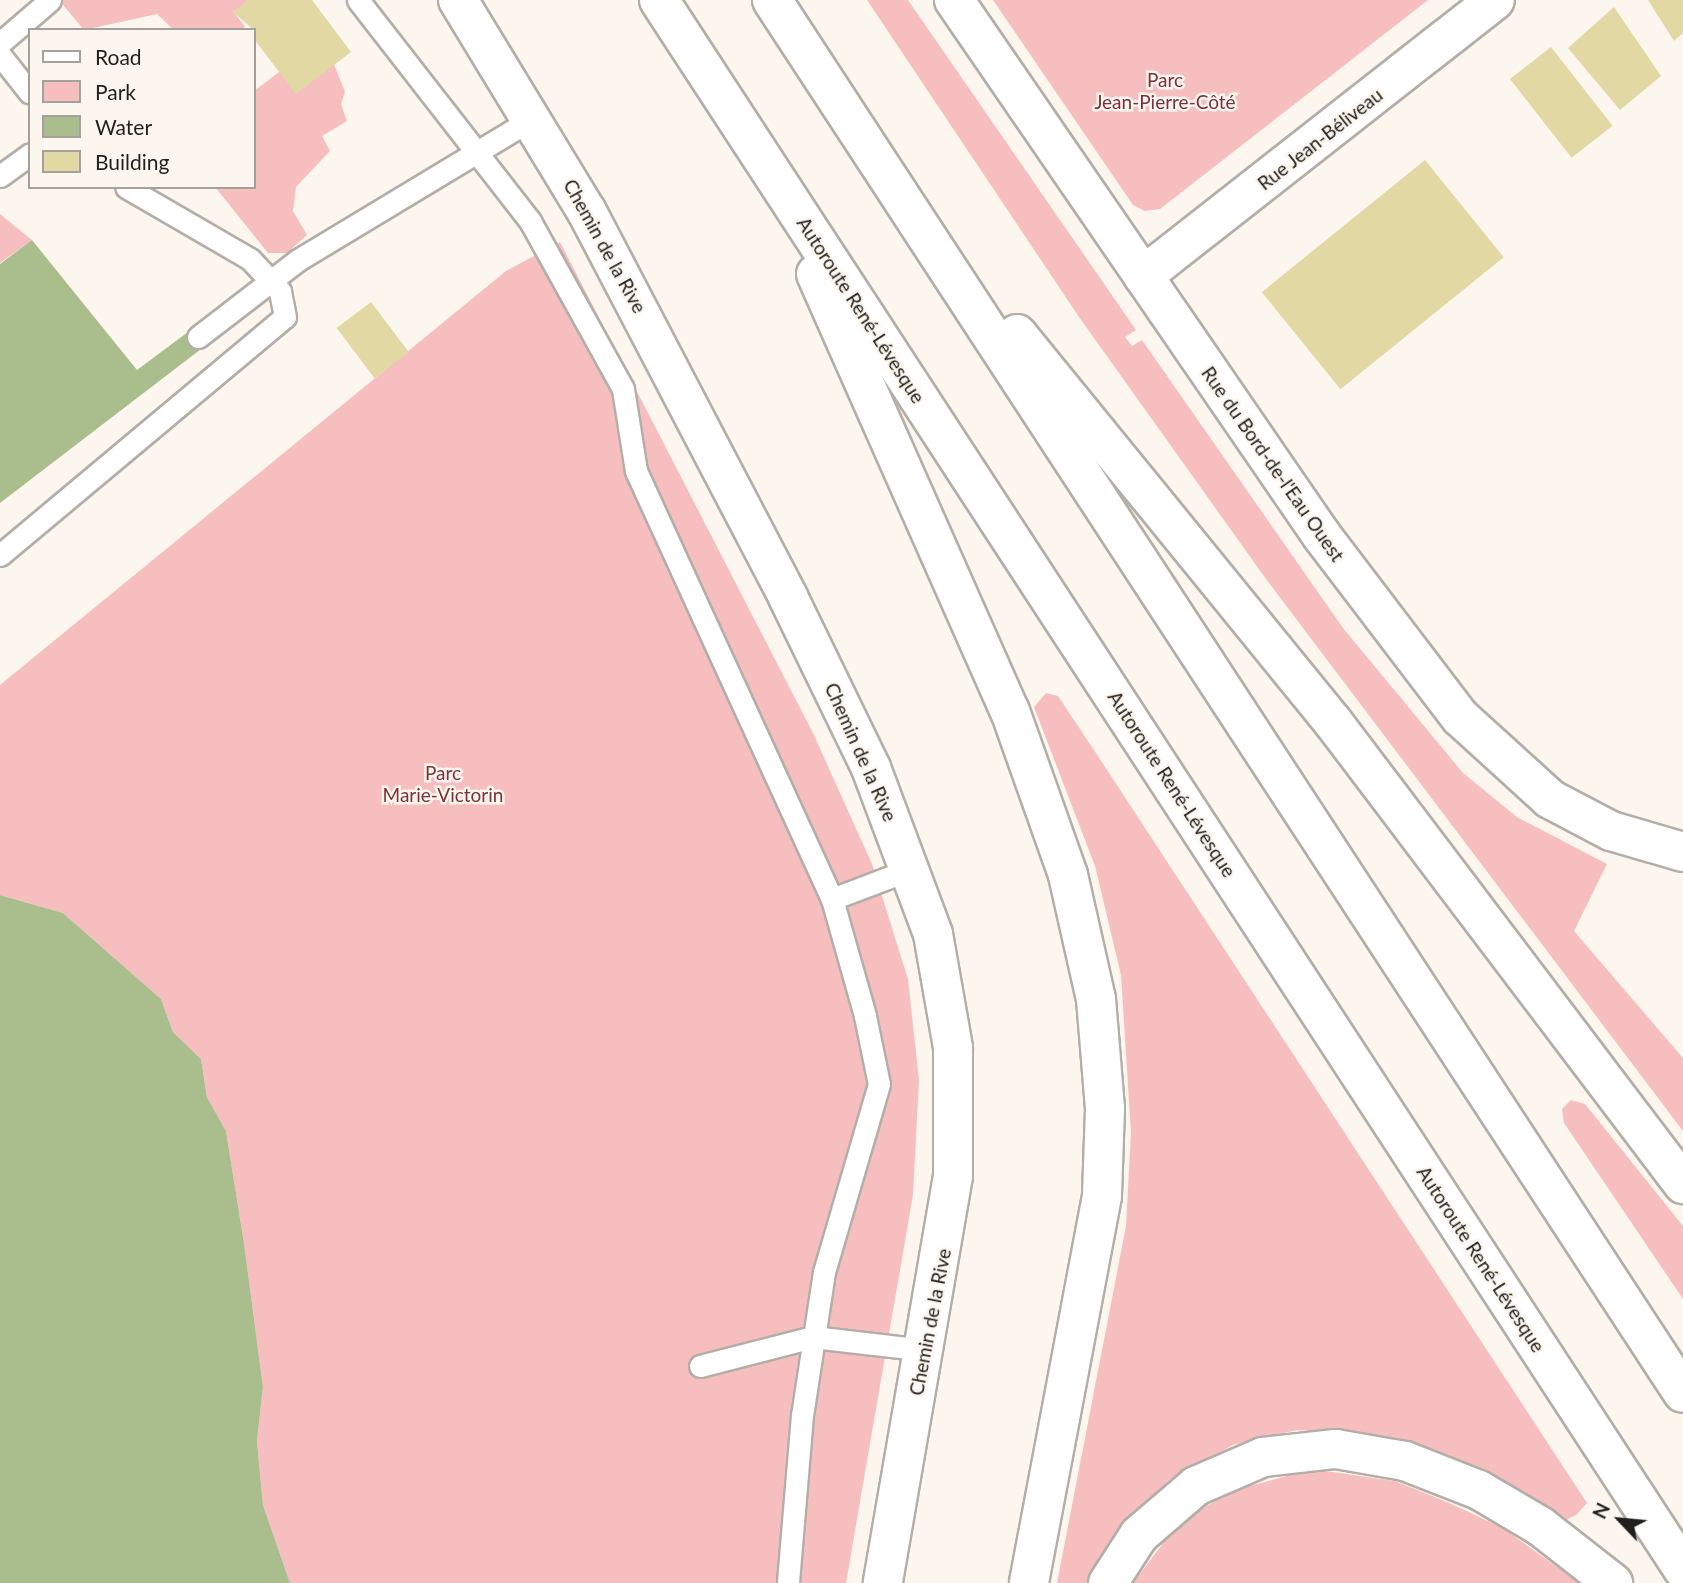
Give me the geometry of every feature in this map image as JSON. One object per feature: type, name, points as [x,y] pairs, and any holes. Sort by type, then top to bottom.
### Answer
[{"type":"main road","name":"Chemin de la Rive","points":[[458,0],[532,119],[627,284],[788,597],[911,869],[940,962],[953,1048],[953,1176],[926,1350],[883,1583]]},
{"type":"main road","name":"Autoroute René-Lévesque","points":[[659,0],[1683,1569]]},
{"type":"main road","points":[[772,0],[1683,1393]]},
{"type":"main road","name":"Rue du Bord-de-l'Eau Ouest","points":[[954,0],[1329,545],[1476,735],[1550,799],[1611,831],[1674,850]]},
{"type":"main road","name":"Rue Jean-Béliveau","points":[[1143,276],[1495,0]]},
{"type":"main road","points":[[764,161],[990,660],[1058,844],[1089,961],[1104,1072],[1102,1196],[1030,1583]]},
{"type":"main road","points":[[878,164],[1333,722],[1683,1184]]},
{"type":"main road","points":[[1108,1583],[1139,1535],[1196,1486],[1263,1457],[1336,1450],[1405,1461],[1479,1490],[1540,1526],[1613,1583]]},
{"type":"lane","points":[[0,43],[50,0]]},
{"type":"lane","points":[[358,0],[477,153],[568,281],[623,389],[636,471],[832,899],[879,1084],[834,1223],[813,1337],[788,1583]]},
{"type":"lane","points":[[0,55],[28,90]]},
{"type":"lane","points":[[198,337],[270,280],[532,119]]},
{"type":"lane","points":[[0,176],[28,155]]},
{"type":"lane","points":[[0,555],[277,329],[287,308],[270,280],[250,259],[129,189]]},
{"type":"lane","points":[[832,899],[911,869]]},
{"type":"lane","points":[[700,1366],[813,1337],[926,1350]]},
{"type":"green space","points":[[59,0],[249,0],[234,12],[245,27],[243,28],[172,28],[157,14],[82,28]]},
{"type":"green space","points":[[867,0],[908,0],[1136,330],[1125,337],[1132,346],[1142,340],[1343,628],[1463,773],[1517,817],[1607,864],[1574,931],[1683,1058],[1683,1131],[1266,579],[1079,317]]},
{"type":"green space","name":"Parc Jean-Pierre-Côté","points":[[993,0],[1428,0],[1160,209],[1145,211],[1133,205]]},
{"type":"green space","points":[[334,64],[345,92],[341,104],[347,121],[322,136],[330,151],[296,187],[293,211],[307,235],[287,253],[268,253],[217,189],[256,189],[256,89],[279,72]]},
{"type":"green space","points":[[0,214],[32,240],[0,263]]},
{"type":"green space","name":"Parc Marie-Victorin","points":[[560,242],[813,733],[872,864],[908,979],[919,1080],[913,1195],[846,1583],[290,1583],[263,1505],[257,1441],[263,1387],[244,1243],[226,1131],[207,1097],[201,1059],[173,1032],[161,999],[63,913],[0,895],[0,685],[506,271]]},
{"type":"green space","points":[[1046,693],[1058,696],[1587,1503],[1576,1515],[1564,1521],[1461,1461],[1396,1438],[1297,1430],[1233,1445],[1169,1480],[1120,1529],[1087,1583],[1057,1583],[1126,1226],[1131,1133],[1121,975],[1095,866],[1034,707]]},
{"type":"green space","points":[[1571,1100],[1585,1104],[1683,1226],[1683,1299],[1564,1123],[1562,1109]]},
{"type":"green space","points":[[1312,1469],[1395,1481],[1447,1502],[1503,1528],[1579,1583],[1133,1583],[1170,1534],[1200,1510],[1232,1491]]},
{"type":"water","points":[[32,240],[137,370],[192,329],[205,346],[0,503],[0,264]]},
{"type":"water","points":[[0,895],[63,913],[161,999],[173,1032],[201,1059],[207,1097],[226,1131],[244,1243],[263,1387],[257,1441],[263,1505],[290,1583],[0,1583]]},
{"type":"building","points":[[249,0],[312,0],[351,52],[296,94],[256,42],[256,28],[252,28],[233,12]]},
{"type":"building","points":[[1648,0],[1683,0],[1683,33],[1674,41]]},
{"type":"building","points":[[1614,7],[1661,76],[1620,110],[1568,48]]},
{"type":"building","points":[[1551,47],[1613,126],[1572,158],[1510,79]]},
{"type":"building","points":[[1425,160],[1504,257],[1340,389],[1262,292]]},
{"type":"building","points":[[371,302],[409,352],[375,378],[337,328]]}]
